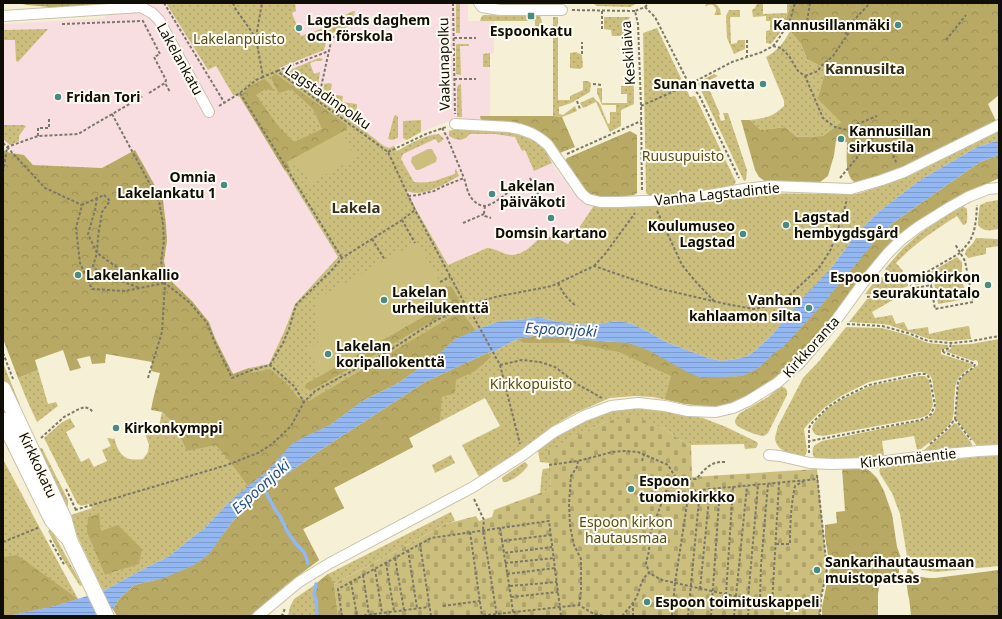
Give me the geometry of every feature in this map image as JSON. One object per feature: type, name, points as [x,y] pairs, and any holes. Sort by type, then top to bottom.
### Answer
[{"type":"main road","name":"Kirkkokatu","points":[[3,389],[64,520],[70,541],[106,616]]},
{"type":"main road","name":"Kirkkokatu","points":[[3,420],[52,520],[70,541]]},
{"type":"street","points":[[479,3],[482,7],[500,10],[562,10]]},
{"type":"street","name":"Lakelankatu","points":[[3,16],[141,7],[152,13],[159,20],[209,112]]},
{"type":"street","name":"Vanha Lagstadintie","points":[[455,124],[518,128],[542,138],[582,194],[588,199],[600,202],[675,200],[770,186],[851,189],[904,172],[999,125]]},
{"type":"street","name":"Kirkkoranta","points":[[523,455],[554,432],[584,416],[611,406],[638,403],[665,406],[688,411],[716,412],[733,408],[748,401],[778,383],[799,364],[834,324],[863,283],[901,240],[918,227],[968,197],[988,189],[999,188]]},
{"type":"street","name":"Kirkonmäentie","points":[[769,455],[816,464],[871,463],[916,457],[999,450]]},
{"type":"street","points":[[264,614],[299,582],[330,563],[473,487],[523,455]]},
{"type":"path","points":[[164,3],[224,102]]},
{"type":"path","name":"Lagstadinpolku","points":[[233,3],[256,38],[263,77],[277,71],[388,152]]},
{"type":"path","points":[[256,38],[262,3]]},
{"type":"path","name":"Vaakunapolku","points":[[453,3],[455,124]]},
{"type":"path","name":"Keskilaiva","points":[[642,201],[638,24],[635,11],[646,8],[649,3]]},
{"type":"path","points":[[688,84],[732,62],[762,52],[773,46],[790,20],[795,3]]},
{"type":"path","points":[[810,3],[806,28],[831,27],[848,34]]},
{"type":"path","points":[[805,76],[818,71],[821,66],[833,56],[848,34],[854,20],[870,3]]},
{"type":"path","name":"Keskilaiva","points":[[646,8],[655,17],[688,84],[699,95],[744,189]]},
{"type":"path","points":[[562,10],[635,11]]},
{"type":"path","points":[[602,11],[602,29]]},
{"type":"path","points":[[946,40],[966,15]]},
{"type":"path","points":[[58,25],[143,21],[160,54],[154,58],[166,80],[165,83],[170,92]]},
{"type":"path","points":[[318,101],[332,37],[350,38]]},
{"type":"path","points":[[454,38],[476,38]]},
{"type":"path","points":[[747,40],[747,57]]},
{"type":"path","points":[[582,42],[582,54]]},
{"type":"path","points":[[773,46],[781,48],[789,56],[798,71],[805,76],[823,118],[835,127],[847,130],[877,116]]},
{"type":"path","points":[[277,71],[329,51]]},
{"type":"path","points":[[209,112],[240,93],[256,80],[263,77]]},
{"type":"path","points":[[454,80],[476,79]]},
{"type":"path","points":[[148,93],[165,83]]},
{"type":"path","points":[[593,84],[602,84]]},
{"type":"path","name":"Keskilaiva","points":[[641,106],[688,84]]},
{"type":"path","points":[[240,93],[342,258]]},
{"type":"path","points":[[8,147],[38,136],[78,134],[143,96]]},
{"type":"path","points":[[577,101],[580,109]]},
{"type":"path","points":[[112,114],[159,201],[163,224],[164,241],[161,261],[165,283],[162,332],[148,378]]},
{"type":"path","points":[[38,136],[38,128],[49,128],[49,119]]},
{"type":"path","points":[[557,158],[641,121]]},
{"type":"path","points":[[455,124],[426,134],[388,152],[414,210],[500,365],[523,455]]},
{"type":"path","points":[[442,128],[464,178],[470,196],[474,201],[485,206],[496,201],[517,186]]},
{"type":"path","points":[[836,182],[853,163],[868,141],[882,131]]},
{"type":"path","points":[[3,143],[45,188],[82,205],[104,194],[110,201],[102,212],[97,253],[93,266],[99,272],[141,288]]},
{"type":"path","points":[[3,172],[8,147]]},
{"type":"path","points":[[408,196],[434,191],[464,178]]},
{"type":"path","points":[[530,178],[540,198],[545,201],[551,199],[562,199]]},
{"type":"path","points":[[594,266],[661,289],[715,302],[754,309],[767,306],[791,294],[819,268],[831,249],[851,189]]},
{"type":"path","points":[[97,198],[88,234],[97,253],[125,273],[165,283],[190,303],[206,323],[232,378],[270,365],[283,343],[296,306],[304,297],[342,258],[402,220],[414,210]]},
{"type":"path","points":[[76,510],[227,465],[258,453],[272,444],[291,426],[304,402],[315,391],[389,351],[433,322],[466,306],[495,297],[552,286],[594,266],[605,254],[637,211],[642,201]]},
{"type":"path","points":[[653,201],[682,265],[715,302]]},
{"type":"path","points":[[910,282],[960,253],[970,241],[974,231],[977,204]]},
{"type":"path","points":[[82,205],[76,228],[80,263],[92,289],[125,291],[165,283]]},
{"type":"path","points":[[484,214],[485,206]]},
{"type":"path","points":[[484,214],[485,216],[491,218]]},
{"type":"path","points":[[464,223],[484,214]]},
{"type":"path","points":[[402,220],[415,243]]},
{"type":"path","points":[[372,239],[384,260]]},
{"type":"path","points":[[865,297],[931,285],[935,309],[973,302],[965,261],[954,244]]},
{"type":"path","points":[[909,275],[912,288]]},
{"type":"path","points":[[440,282],[450,277]]},
{"type":"path","points":[[558,283],[564,295],[575,305]]},
{"type":"path","points":[[849,319],[845,324],[882,326],[908,333],[928,341],[951,343],[999,336]]},
{"type":"path","points":[[916,457],[948,428],[955,419],[958,381],[963,375],[974,367],[975,364],[943,352],[943,350],[950,348],[951,343]]},
{"type":"path","points":[[500,365],[522,360],[540,362],[555,367],[577,384],[601,397],[611,406]]},
{"type":"path","points":[[270,365],[294,386],[304,402]]},
{"type":"path","points":[[920,374],[925,374],[928,376],[934,405],[931,414],[928,417],[921,420],[810,441],[809,428],[811,424],[828,407],[842,398],[869,385],[920,374]]},
{"type":"path","points":[[40,439],[64,417],[78,409],[85,407],[93,412]]},
{"type":"path","points":[[955,419],[979,451]]},
{"type":"path","points":[[549,465],[578,461],[612,452],[638,452],[668,465],[676,479]]},
{"type":"path","points":[[642,461],[644,455]]},
{"type":"path","points":[[578,461],[577,466],[571,476],[569,504],[570,526],[574,545],[581,559],[581,591],[579,605]]},
{"type":"path","points":[[725,462],[714,463],[696,479],[676,479],[668,486],[650,534],[649,551],[646,563],[649,573],[662,580],[772,605],[820,598]]},
{"type":"path","points":[[816,464],[827,569],[820,598],[820,616]]},
{"type":"path","points":[[672,616],[675,583],[689,491],[818,479]]},
{"type":"path","points":[[776,544],[790,544],[790,521],[792,498],[795,486],[807,480]]},
{"type":"path","points":[[772,605],[779,483]]},
{"type":"path","points":[[760,602],[761,566],[768,484]]},
{"type":"path","points":[[748,616],[758,485]]},
{"type":"path","points":[[734,616],[747,486]]},
{"type":"path","points":[[726,595],[733,487]]},
{"type":"path","points":[[711,616],[720,488]]},
{"type":"path","points":[[700,589],[710,489]]},
{"type":"path","points":[[688,616],[700,490]]},
{"type":"path","points":[[474,499],[484,520],[483,530],[497,615]]},
{"type":"path","points":[[342,616],[338,589],[431,538],[549,522],[561,616]]},
{"type":"path","points":[[3,542],[42,526]]},
{"type":"path","points":[[500,528],[514,612]]},
{"type":"path","points":[[470,532],[482,616]]},
{"type":"path","points":[[502,542],[551,535]]},
{"type":"path","points":[[502,542],[504,553],[552,547]]},
{"type":"path","points":[[420,544],[431,616]]},
{"type":"path","points":[[408,550],[417,608]]},
{"type":"path","points":[[395,558],[404,610]]},
{"type":"path","points":[[505,563],[554,558]]},
{"type":"path","points":[[386,563],[394,611]]},
{"type":"path","points":[[507,574],[555,568]]},
{"type":"path","points":[[374,569],[382,613]]},
{"type":"path","points":[[622,616],[633,603],[645,576],[649,573]]},
{"type":"path","points":[[363,575],[369,615]]},
{"type":"path","points":[[351,582],[358,616],[429,607]]},
{"type":"path","points":[[510,586],[557,582]]},
{"type":"path","points":[[511,597],[558,592]]},
{"type":"path","points":[[443,606],[480,601]]},
{"type":"path","points":[[633,603],[633,616]]},
{"type":"path","points":[[478,616],[579,605],[594,614],[604,616]]},
{"type":"shaded area","name":"Omnia Lakelankatu 1","points":[[110,3],[166,3],[208,70],[216,66],[233,95],[240,97],[338,256],[290,315],[269,364],[249,368],[233,374],[215,338],[209,322],[192,301],[168,278],[164,261],[167,241],[135,150],[102,168],[33,165],[24,155],[14,153],[3,141],[3,24],[105,18],[105,6]]},
{"type":"shaded area","points":[[273,3],[468,3],[468,21],[494,21],[494,53],[490,54],[490,121],[449,121],[421,132],[389,148],[384,146],[352,121],[287,76],[279,68]]},
{"type":"shaded area","name":"Lakelan päiväkoti","points":[[457,129],[509,131],[535,141],[545,150],[558,173],[571,190],[579,197],[595,204],[568,244],[541,238],[531,247],[517,255],[505,255],[491,248],[487,248],[448,265],[416,209],[394,162],[410,144],[432,134],[439,134]]},
{"type":"green space","points":[[21,3],[110,3],[107,6],[61,8],[27,5]]},
{"type":"green space","name":"Lakelanpuisto","points":[[166,3],[295,3],[296,11],[292,13],[301,36],[346,20],[345,15],[355,11],[352,25],[328,35],[324,50],[279,68],[287,75],[287,73],[292,69],[319,58],[323,59],[321,61],[310,63],[314,74],[320,72],[317,93],[312,94],[322,101],[324,84],[332,84],[330,94],[343,96],[342,102],[357,104],[357,116],[352,121],[384,146],[389,148],[394,146],[397,151],[428,136],[439,134],[444,139],[439,143],[435,139],[403,154],[401,159],[414,182],[431,182],[455,174],[456,169],[459,176],[441,186],[420,193],[407,191],[448,265],[487,248],[491,248],[509,255],[518,254],[528,249],[539,239],[544,237],[555,238],[568,244],[595,204],[691,204],[717,199],[734,193],[857,194],[884,185],[999,129],[999,140],[977,147],[920,180],[881,210],[859,231],[831,268],[772,335],[748,356],[722,361],[708,358],[666,342],[632,324],[620,321],[588,325],[559,322],[538,317],[500,321],[483,327],[364,400],[265,473],[227,504],[204,529],[168,557],[103,591],[68,516],[92,508],[89,504],[81,505],[77,503],[44,438],[61,423],[70,418],[75,427],[66,432],[81,462],[89,458],[94,467],[107,461],[102,450],[111,446],[107,438],[114,439],[114,437],[123,456],[136,460],[143,459],[148,452],[149,445],[146,436],[147,429],[158,431],[162,412],[165,415],[233,374],[249,368],[269,364],[295,304],[338,257],[240,97],[233,95],[216,66],[208,70]],"holes":[[[100,522],[101,531],[126,568],[105,575]]]},
{"type":"green space","points":[[456,3],[460,3],[460,33],[456,33]]},
{"type":"green space","points":[[592,3],[638,3],[630,7],[597,6]]},
{"type":"green space","points":[[706,3],[715,3],[720,9],[721,15],[714,15],[716,11],[714,6],[708,5],[705,7]]},
{"type":"green space","points":[[757,3],[763,3],[763,14],[787,13],[787,3],[791,3],[783,29],[771,44],[766,43],[766,31],[770,30],[770,21],[766,21],[766,16],[753,17],[752,10],[755,8]]},
{"type":"green space","points":[[791,3],[999,3],[999,95],[988,104],[996,121],[890,173],[856,183],[852,180],[848,171],[847,142],[836,141],[828,176],[820,182],[766,182],[759,177],[755,170],[741,120],[750,120],[761,130],[785,127],[797,137],[823,136],[841,122],[818,99],[826,69],[807,59],[801,44],[790,31],[783,29]]},
{"type":"green space","points":[[729,10],[740,10],[740,17],[730,17],[731,44],[737,43],[738,40],[745,40],[745,49],[734,54],[727,38],[726,16]]},
{"type":"green space","points":[[484,15],[540,16],[541,23],[540,27],[535,32],[535,21],[480,21]]},
{"type":"green space","points":[[553,17],[558,17],[558,100],[570,100],[570,96],[583,90],[583,81],[588,81],[591,83],[590,92],[571,103],[559,107],[559,114],[563,115],[575,106],[577,111],[562,117],[553,116]]},
{"type":"green space","points":[[604,17],[630,17],[629,20],[631,20],[632,36],[612,36],[611,30],[604,29]]},
{"type":"green space","name":"Ruusupuisto","points":[[657,28],[690,97],[695,96],[736,182],[734,185],[661,197],[650,196],[646,193],[643,33]]},
{"type":"green space","points":[[48,29],[18,62],[16,61],[15,40],[3,40],[4,30]]},
{"type":"green space","points":[[790,31],[801,44],[807,59],[826,69],[841,122],[823,136],[797,137],[785,127],[761,130],[750,120],[761,119],[769,116],[776,113],[784,106],[784,101],[766,57],[780,46]]},
{"type":"green space","points":[[632,36],[634,104],[621,110],[621,126],[610,132],[596,102],[583,108],[580,103],[593,97],[600,104],[608,124],[610,123],[610,112],[616,112],[616,105],[602,105],[597,93],[597,88],[602,88],[602,103],[627,103],[627,94],[621,94],[621,86],[627,86],[627,69],[631,69]]},
{"type":"green space","points":[[457,44],[469,44],[469,46],[460,46],[461,75],[456,74]]},
{"type":"green space","points":[[576,52],[582,55],[583,67],[580,69],[570,68],[570,53]]},
{"type":"green space","points":[[490,53],[490,67],[483,67],[483,54]]},
{"type":"green space","points":[[276,74],[347,125],[345,131],[287,162],[290,168],[285,171],[240,97],[247,88],[264,79],[269,83],[274,91],[266,89],[256,95],[279,127],[294,142],[322,129],[313,109],[291,89],[279,93],[271,77]]},
{"type":"green space","points":[[714,74],[718,76],[706,82],[720,114],[721,121],[725,120],[723,113],[728,113],[747,170],[746,180],[744,181],[698,84],[700,81]]},
{"type":"green space","points":[[461,84],[462,117],[457,117],[457,88],[458,85]]},
{"type":"green space","points":[[396,115],[398,117],[398,138],[392,140],[388,139],[394,116]]},
{"type":"green space","points":[[480,116],[562,117],[575,147],[557,154],[549,142],[481,120]]},
{"type":"green space","points":[[421,120],[421,132],[407,140],[403,138],[403,121]]},
{"type":"green space","points":[[3,125],[26,126],[19,136],[19,141],[10,145],[3,139]]},
{"type":"green space","points":[[457,129],[509,131],[535,141],[545,150],[552,163],[534,171],[525,150],[522,151],[515,137],[495,134],[470,134],[460,140],[449,136],[449,131]]},
{"type":"green space","points":[[346,130],[349,136],[345,138],[352,154],[357,151],[359,156],[310,183],[299,163],[290,168],[287,162]]},
{"type":"green space","points":[[630,131],[637,135],[637,193],[634,195],[603,199],[593,197],[586,193],[565,161],[567,158]]},
{"type":"green space","points":[[3,149],[6,152],[24,155],[33,165],[102,168],[135,150],[163,200],[167,241],[164,261],[168,278],[192,301],[209,322],[215,338],[233,374],[249,368],[252,373],[270,369],[288,385],[298,398],[309,401],[461,311],[476,331],[455,339],[438,355],[395,385],[364,400],[330,425],[292,444],[265,473],[248,486],[216,445],[187,451],[174,423],[162,412],[151,410],[160,373],[151,371],[152,362],[106,354],[105,363],[92,364],[90,356],[77,359],[81,368],[70,371],[63,350],[35,360],[38,370],[18,378],[3,339]]},
{"type":"green space","points":[[428,149],[432,149],[437,158],[436,162],[416,170],[411,162],[412,157]]},
{"type":"green space","name":"Kirkkopuisto","points":[[999,155],[999,178],[969,192],[920,219],[893,243],[827,325],[790,366],[685,404],[653,397],[635,396],[610,398],[575,413],[553,426],[525,449],[480,477],[462,445],[500,426],[485,398],[409,438],[413,447],[334,488],[344,508],[303,529],[319,560],[287,584],[250,616],[117,616],[113,609],[487,353],[495,351],[517,339],[629,343],[736,377],[881,234]]},
{"type":"green space","points":[[999,155],[999,178],[969,192],[920,219],[893,243],[827,325],[790,366],[771,382],[740,401],[714,407],[685,404],[665,399],[671,376],[619,352],[571,343],[524,343],[517,339],[535,336],[629,343],[648,350],[702,378],[742,376],[760,367],[774,353],[783,347],[820,307],[881,234],[894,222],[980,162]]},
{"type":"green space","points":[[999,200],[999,229],[988,230],[981,228],[978,225],[980,205]]},
{"type":"green space","points":[[963,206],[967,209],[966,224],[963,225],[957,216],[925,238],[896,263],[903,271],[902,273],[890,272],[885,269],[903,248],[919,234],[945,216]]},
{"type":"green space","points":[[976,238],[997,239],[999,240],[999,246],[986,248],[986,254],[968,258],[965,254],[966,250]]},
{"type":"green space","name":"Lakelan urheilukenttä","points":[[417,242],[451,301],[322,375],[307,350],[318,343],[317,299]]},
{"type":"green space","points":[[957,257],[962,262],[962,277],[966,299],[938,304],[934,282],[915,285],[915,281]]},
{"type":"green space","points":[[878,277],[905,280],[908,283],[908,286],[887,292],[865,294]]},
{"type":"green space","points":[[450,286],[460,301],[457,307],[314,389],[310,390],[305,388],[306,384],[451,301],[445,290],[446,287]]},
{"type":"green space","points":[[905,291],[905,293],[872,312],[875,318],[892,315],[896,324],[904,322],[908,330],[928,327],[929,334],[969,326],[971,339],[950,341],[929,339],[889,325],[849,322],[867,299]]},
{"type":"green space","points":[[846,327],[882,328],[908,335],[928,343],[948,345],[948,348],[941,350],[941,354],[972,364],[973,366],[962,374],[957,382],[954,414],[950,424],[921,449],[917,450],[914,436],[882,441],[884,455],[868,458],[823,459],[814,457],[813,455],[813,448],[822,441],[924,420],[933,414],[936,407],[936,402],[933,382],[931,377],[926,373],[921,372],[869,382],[841,396],[824,408],[804,429],[807,451],[805,456],[796,455],[782,450],[776,443],[775,437],[778,426],[803,378],[820,360]]},
{"type":"green space","points":[[999,339],[999,447],[977,446],[956,419],[956,415],[960,381],[965,374],[978,365],[978,362],[976,360],[973,361],[945,351],[951,349],[952,345],[971,344]]},
{"type":"green space","points":[[487,353],[491,357],[475,371],[456,380],[455,393],[442,397],[440,421],[409,438],[413,447],[334,488],[344,508],[303,529],[319,560],[287,584],[250,616],[117,616],[113,609],[119,599],[134,585],[164,578],[194,565],[209,554],[232,522],[265,491],[322,449],[425,382]]},
{"type":"green space","points":[[3,363],[20,408],[16,409],[3,379]]},
{"type":"green space","points":[[38,370],[48,404],[56,402],[58,406],[37,422],[18,378]]},
{"type":"green space","points":[[925,376],[929,380],[933,405],[929,414],[926,416],[823,436],[816,435],[814,433],[812,429],[816,421],[828,408],[841,400],[870,386]]},
{"type":"green space","points":[[780,386],[786,389],[787,395],[768,433],[762,436],[751,433],[742,429],[736,424],[735,422],[740,413],[768,397]]},
{"type":"green space","points":[[633,407],[703,418],[726,427],[757,442],[758,444],[756,448],[745,449],[744,444],[691,445],[686,444],[663,428],[607,421],[549,450],[549,463],[540,462],[538,451],[539,448],[561,433],[594,417],[612,411]]},
{"type":"green space","name":"Espoon kirkon hautausmaa","points":[[635,416],[663,428],[686,444],[691,445],[692,477],[817,469],[827,569],[821,598],[820,616],[338,616],[334,584],[446,524],[476,516],[479,521],[492,517],[494,510],[551,489],[548,450],[607,421]]},
{"type":"green space","points":[[954,423],[957,424],[972,444],[972,447],[924,450],[949,429]]},
{"type":"green space","points":[[40,448],[42,448],[68,500],[66,510],[37,452]]},
{"type":"green space","points":[[451,455],[455,463],[435,473],[432,465]]},
{"type":"green space","points":[[999,455],[999,566],[936,572],[922,570],[907,556],[900,514],[892,493],[880,474],[880,468],[882,466]]},
{"type":"green space","points":[[3,461],[78,599],[55,606],[3,616]]},
{"type":"green space","points":[[525,462],[528,465],[521,474],[509,481],[503,482],[502,478],[504,476]]},
{"type":"green space","points":[[550,468],[551,489],[540,493],[543,469]]},
{"type":"green space","points":[[842,468],[865,468],[870,471],[877,478],[884,491],[892,514],[897,547],[901,558],[899,573],[897,577],[892,580],[880,581],[878,594],[878,616],[822,616],[822,607],[830,568],[825,536],[825,525],[837,523],[836,512],[845,511]]},
{"type":"green space","points":[[451,512],[455,521],[446,524],[334,584],[338,616],[288,616],[294,599],[328,574]]},
{"type":"green space","points":[[99,514],[101,531],[118,525],[142,549],[139,564],[105,575],[87,532],[88,517]]},
{"type":"green space","points":[[51,529],[82,585],[80,586],[62,558],[48,531]]},
{"type":"green space","points":[[17,555],[78,599],[55,606],[3,616],[3,557]]},
{"type":"green space","points":[[908,568],[917,575],[930,578],[999,570],[999,616],[911,616],[906,581]]},
{"type":"green space","points":[[328,574],[334,584],[338,616],[317,616],[315,594],[316,586],[318,582]]},
{"type":"water","name":"Espoonjoki","points":[[999,140],[999,155],[980,162],[894,222],[881,234],[820,307],[783,347],[774,353],[760,367],[751,372],[742,376],[702,378],[689,373],[648,350],[629,343],[535,336],[517,339],[495,351],[487,353],[425,382],[322,449],[265,491],[232,522],[209,554],[194,565],[164,578],[134,585],[119,599],[113,609],[92,616],[7,616],[55,606],[103,591],[168,557],[204,529],[227,504],[265,473],[292,444],[330,425],[364,400],[395,385],[438,355],[455,339],[500,321],[538,317],[559,322],[588,325],[620,321],[632,324],[666,342],[708,358],[722,361],[748,356],[772,335],[831,268],[859,231],[881,210],[920,180],[977,147]]},
{"type":"waterway","name":"Espoonjoki","points":[[263,487],[287,531],[304,552],[308,563]]},
{"type":"waterway","points":[[316,584],[314,594],[316,599],[317,616]]},
{"type":"place","name":"Espoonkatu","points":[[531,16]]},
{"type":"place","name":"Kannusillanmäki","points":[[898,25]]},
{"type":"place","name":"Lagstads daghem och förskola","points":[[299,28]]},
{"type":"place","name":"Sunan navetta","points":[[763,84]]},
{"type":"place","name":"Fridan Tori","points":[[58,97]]},
{"type":"place","name":"Kannusillan sirkustila","points":[[841,139]]},
{"type":"place","name":"Omnia Lakelankatu 1","points":[[224,185]]},
{"type":"place","name":"Lakelan päiväkoti","points":[[492,194]]},
{"type":"place","name":"Domsin kartano","points":[[551,218]]},
{"type":"place","name":"Lagstad hembygdsgård","points":[[786,225]]},
{"type":"place","name":"Koulumuseo Lagstad","points":[[743,234]]},
{"type":"place","name":"Lakelankallio","points":[[78,275]]},
{"type":"place","name":"Espoon tuomiokirkon seurakuntatalo","points":[[988,285]]},
{"type":"place","name":"Lakelan urheilukenttä","points":[[384,300]]},
{"type":"place","name":"Vanhan kahlaamon silta","points":[[809,308]]},
{"type":"place","name":"Lakelan koripallokenttä","points":[[328,354]]},
{"type":"place","name":"Kirkonkymppi","points":[[116,428]]},
{"type":"place","name":"Espoon tuomiokirkko","points":[[631,489]]},
{"type":"place","name":"Sankarihautausmaan muistopatsas","points":[[817,570]]},
{"type":"place","name":"Espoon toimituskappeli","points":[[647,602]]},
{"type":"district","name":"Kannusilta","points":[[865,69]]},
{"type":"district","name":"Lakela","points":[[356,208]]}]
